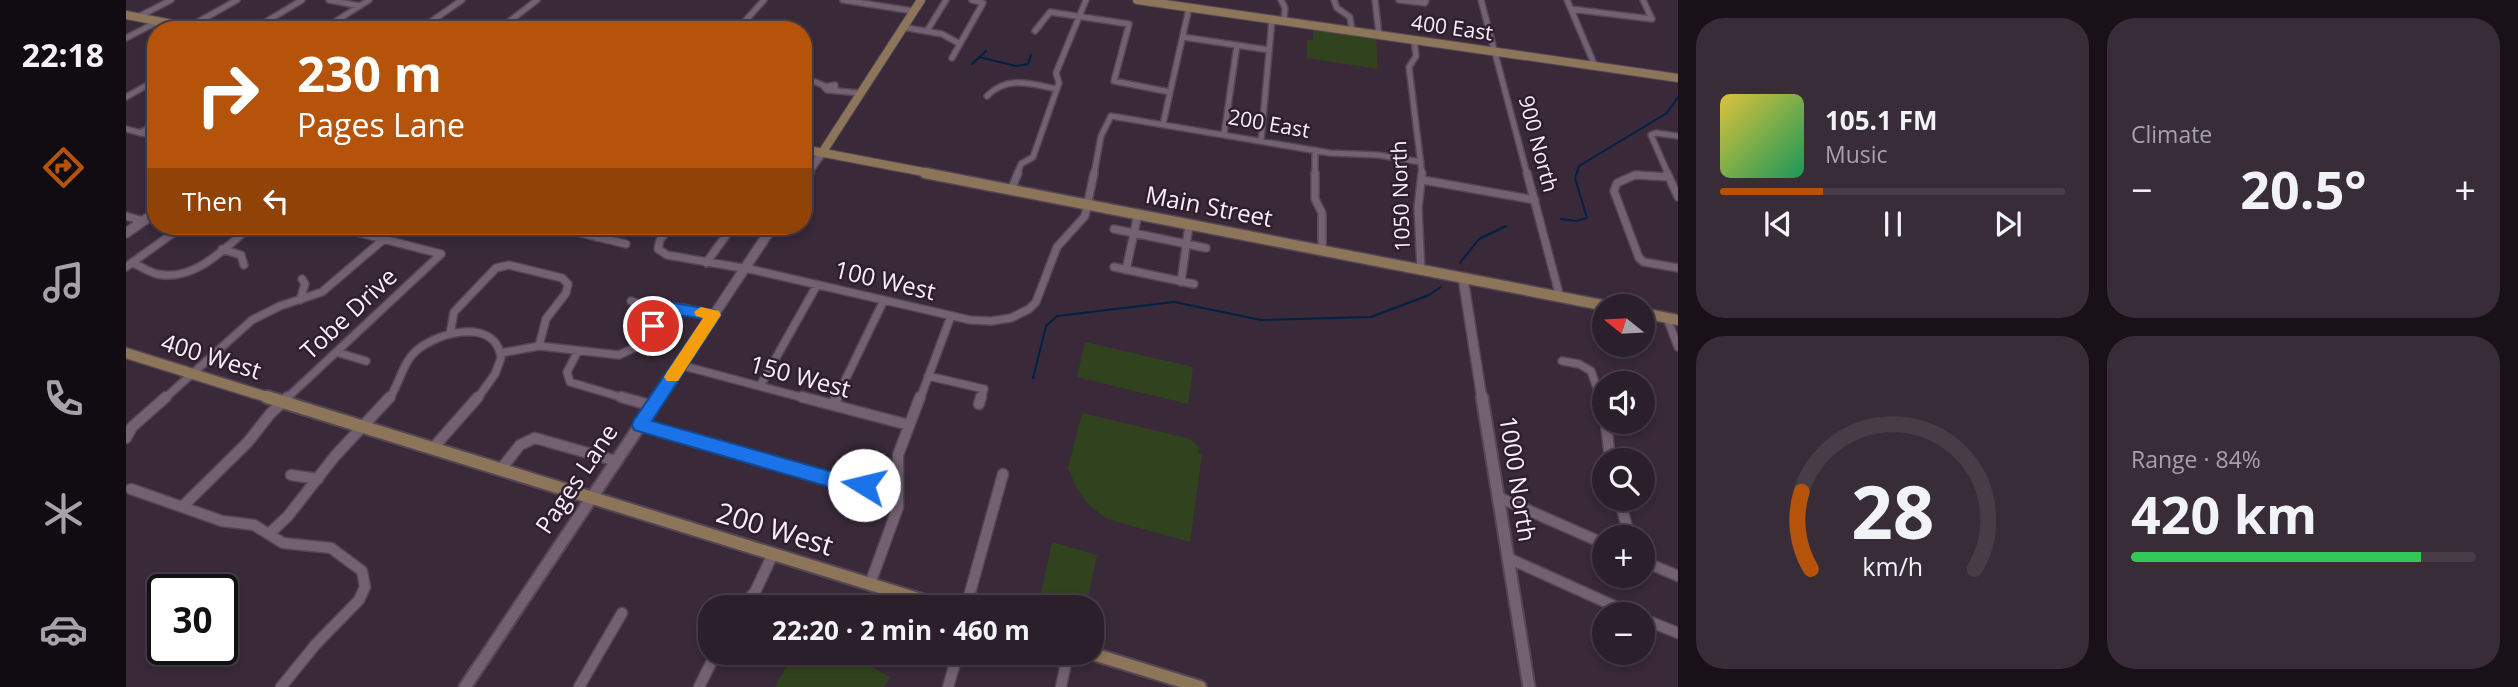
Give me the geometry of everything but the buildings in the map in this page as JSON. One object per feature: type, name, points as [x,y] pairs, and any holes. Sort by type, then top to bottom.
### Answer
[{"type":"main road","points":[[822,153],[921,0]]},
{"type":"main road","name":"400 East","points":[[1137,0],[1678,78]]},
{"type":"main road","points":[[126,15],[159,21]]},
{"type":"main road","name":"Main Street","points":[[812,151],[1592,303]]},
{"type":"main road","name":"400 West","points":[[126,353],[284,401]]},
{"type":"main road","points":[[284,401],[501,469]]},
{"type":"main road","name":"200 West","points":[[501,469],[905,595]]},
{"type":"main road","points":[[1104,657],[1200,687]]},
{"type":"street","points":[[138,17],[171,0]]},
{"type":"street","points":[[200,21],[237,0]]},
{"type":"street","points":[[267,21],[302,0]]},
{"type":"street","points":[[328,0],[360,6]]},
{"type":"street","points":[[336,21],[369,0]]},
{"type":"street","points":[[432,21],[462,0]]},
{"type":"street","points":[[510,21],[537,0]]},
{"type":"street","points":[[745,21],[764,0]]},
{"type":"street","points":[[843,0],[914,11]]},
{"type":"street","points":[[927,31],[946,0]]},
{"type":"street","points":[[952,58],[983,3],[972,0]]},
{"type":"street","points":[[1011,190],[1021,164],[1033,157],[1060,82],[1056,73],[1086,0]]},
{"type":"street","points":[[1281,0],[1285,9],[1284,21]]},
{"type":"street","points":[[1334,0],[1335,5],[1350,17],[1352,31]]},
{"type":"street","points":[[1376,0],[1379,35]]},
{"type":"street","points":[[1399,0],[1426,2]]},
{"type":"street","name":"900 North","points":[[1481,0],[1560,297]]},
{"type":"street","points":[[1567,0],[1595,66]]},
{"type":"street","points":[[1571,9],[1652,19],[1643,0]]},
{"type":"street","points":[[1163,124],[1189,8]]},
{"type":"street","points":[[1035,31],[1048,13],[1129,24],[1115,83],[1170,92]]},
{"type":"street","points":[[1261,141],[1272,19]]},
{"type":"street","points":[[126,38],[147,27]]},
{"type":"street","points":[[902,27],[942,34],[960,44]]},
{"type":"street","points":[[1182,37],[1269,50]]},
{"type":"street","name":"1050 North","points":[[1414,40],[1416,56],[1409,69],[1423,180],[1418,204],[1422,270]]},
{"type":"street","points":[[1224,134],[1237,45]]},
{"type":"street","points":[[812,81],[825,86],[834,85],[835,89],[859,93]]},
{"type":"street","points":[[987,96],[995,86],[1006,82],[1058,89]]},
{"type":"street","points":[[126,97],[147,84]]},
{"type":"street","name":"200 East","points":[[1088,205],[1094,182],[1094,169],[1111,116],[1315,150],[1378,155],[1421,162]]},
{"type":"street","points":[[140,133],[147,129]]},
{"type":"street","points":[[126,130],[147,134]]},
{"type":"street","points":[[1678,136],[1652,133],[1678,197]]},
{"type":"street","points":[[1315,150],[1315,199],[1322,213],[1322,251]]},
{"type":"street","points":[[812,168],[822,153]]},
{"type":"street","points":[[1669,177],[1640,174],[1619,180],[1614,188],[1615,198],[1638,256],[1644,262],[1678,268]]},
{"type":"street","points":[[1423,180],[1535,200]]},
{"type":"street","name":"100 West","points":[[664,235],[658,249],[667,255],[745,268],[982,322],[1016,316],[1032,307],[1041,296],[1058,246],[1080,225],[1088,205]]},
{"type":"street","points":[[1126,270],[1138,215]]},
{"type":"street","points":[[126,216],[143,221]]},
{"type":"street","points":[[126,233],[147,218]]},
{"type":"street","points":[[1181,282],[1189,225]]},
{"type":"street","points":[[1114,229],[1206,248]]},
{"type":"street","points":[[129,265],[171,235]]},
{"type":"street","points":[[129,265],[143,265],[153,274],[169,275],[195,269],[211,260],[240,235]]},
{"type":"street","points":[[369,235],[384,239]]},
{"type":"street","points":[[588,235],[626,244]]},
{"type":"street","points":[[706,263],[726,235]]},
{"type":"street","name":"Pages Lane","points":[[466,687],[767,235]]},
{"type":"street","points":[[126,438],[132,427],[252,320],[272,309],[322,292],[337,282],[384,239]]},
{"type":"street","name":"Tobe Drive","points":[[183,507],[245,446],[270,414],[441,254],[384,239]]},
{"type":"street","points":[[222,249],[242,255],[244,265]]},
{"type":"street","points":[[450,334],[451,319],[459,305],[494,269],[509,265],[562,278],[568,284],[566,293],[546,319],[539,346]]},
{"type":"street","points":[[1114,267],[1194,284]]},
{"type":"street","name":"1000 North","points":[[1463,278],[1529,687]]},
{"type":"street","points":[[300,300],[305,284],[302,279]]},
{"type":"street","points":[[760,386],[817,285]]},
{"type":"street","points":[[833,405],[884,300]]},
{"type":"street","points":[[631,301],[663,313]]},
{"type":"street","points":[[501,353],[539,346],[615,355],[628,352],[663,313],[683,308],[714,315]]},
{"type":"street","points":[[870,584],[898,507],[897,460],[951,316]]},
{"type":"street","points":[[1673,319],[1678,347]]},
{"type":"street","points":[[270,533],[288,517],[363,426],[392,396],[401,371],[412,355],[431,341],[450,334],[485,334],[496,342],[501,353],[499,367],[433,448]]},
{"type":"street","points":[[578,351],[567,372],[570,382],[653,406]]},
{"type":"street","points":[[336,352],[366,361]]},
{"type":"street","points":[[1562,360],[1579,364],[1592,374]]},
{"type":"street","name":"150 West","points":[[680,365],[909,425]]},
{"type":"street","points":[[928,376],[984,389],[979,404]]},
{"type":"street","points":[[640,425],[848,484],[864,485],[898,479]]},
{"type":"street","points":[[501,469],[520,445],[535,438],[616,461]]},
{"type":"street","points":[[969,595],[1003,474]]},
{"type":"street","points":[[291,475],[318,479]]},
{"type":"street","points":[[131,489],[222,521],[254,525],[289,544],[335,550],[362,571],[365,587],[356,604],[316,644],[281,687]]},
{"type":"street","points":[[1499,497],[1592,538]]},
{"type":"street","points":[[752,595],[773,554]]},
{"type":"street","points":[[1508,558],[1605,602]]},
{"type":"street","points":[[1655,566],[1678,576]]},
{"type":"street","points":[[579,687],[622,612]]},
{"type":"street","points":[[1655,624],[1678,633]]},
{"type":"street","points":[[699,687],[710,665]]},
{"type":"street","points":[[948,687],[954,665]]},
{"type":"street","points":[[1061,687],[1066,665]]},
{"type":"green space","points":[[1313,28],[1376,37],[1378,69],[1307,58],[1307,40],[1313,40]]},
{"type":"green space","points":[[1085,342],[1193,367],[1188,404],[1077,377]]},
{"type":"green space","points":[[1082,413],[1191,439],[1199,448],[1198,453],[1202,454],[1190,542],[1107,519],[1088,504],[1076,487],[1068,468]]},
{"type":"green space","points":[[1052,542],[1097,555],[1089,595],[1041,595]]},
{"type":"green space","points":[[787,665],[868,665],[890,677],[884,687],[775,687]]},
{"type":"waterway","points":[[979,57],[986,51]]},
{"type":"waterway","points":[[979,57],[1016,66],[1028,64],[1031,55]]},
{"type":"waterway","points":[[972,64],[979,57]]},
{"type":"waterway","points":[[1561,219],[1576,221],[1587,218],[1575,178],[1579,166],[1667,113],[1678,97]]},
{"type":"waterway","points":[[1460,263],[1479,239],[1506,226]]},
{"type":"waterway","points":[[1033,378],[1046,326],[1057,316],[1174,302],[1261,320],[1371,317],[1429,295],[1441,287]]},
{"type":"slow traffic","points":[[673,377],[714,315],[701,312]]},
{"type":"route","points":[[653,326],[663,313],[674,309],[683,308],[714,315],[640,425],[840,482],[864,485]]}]
